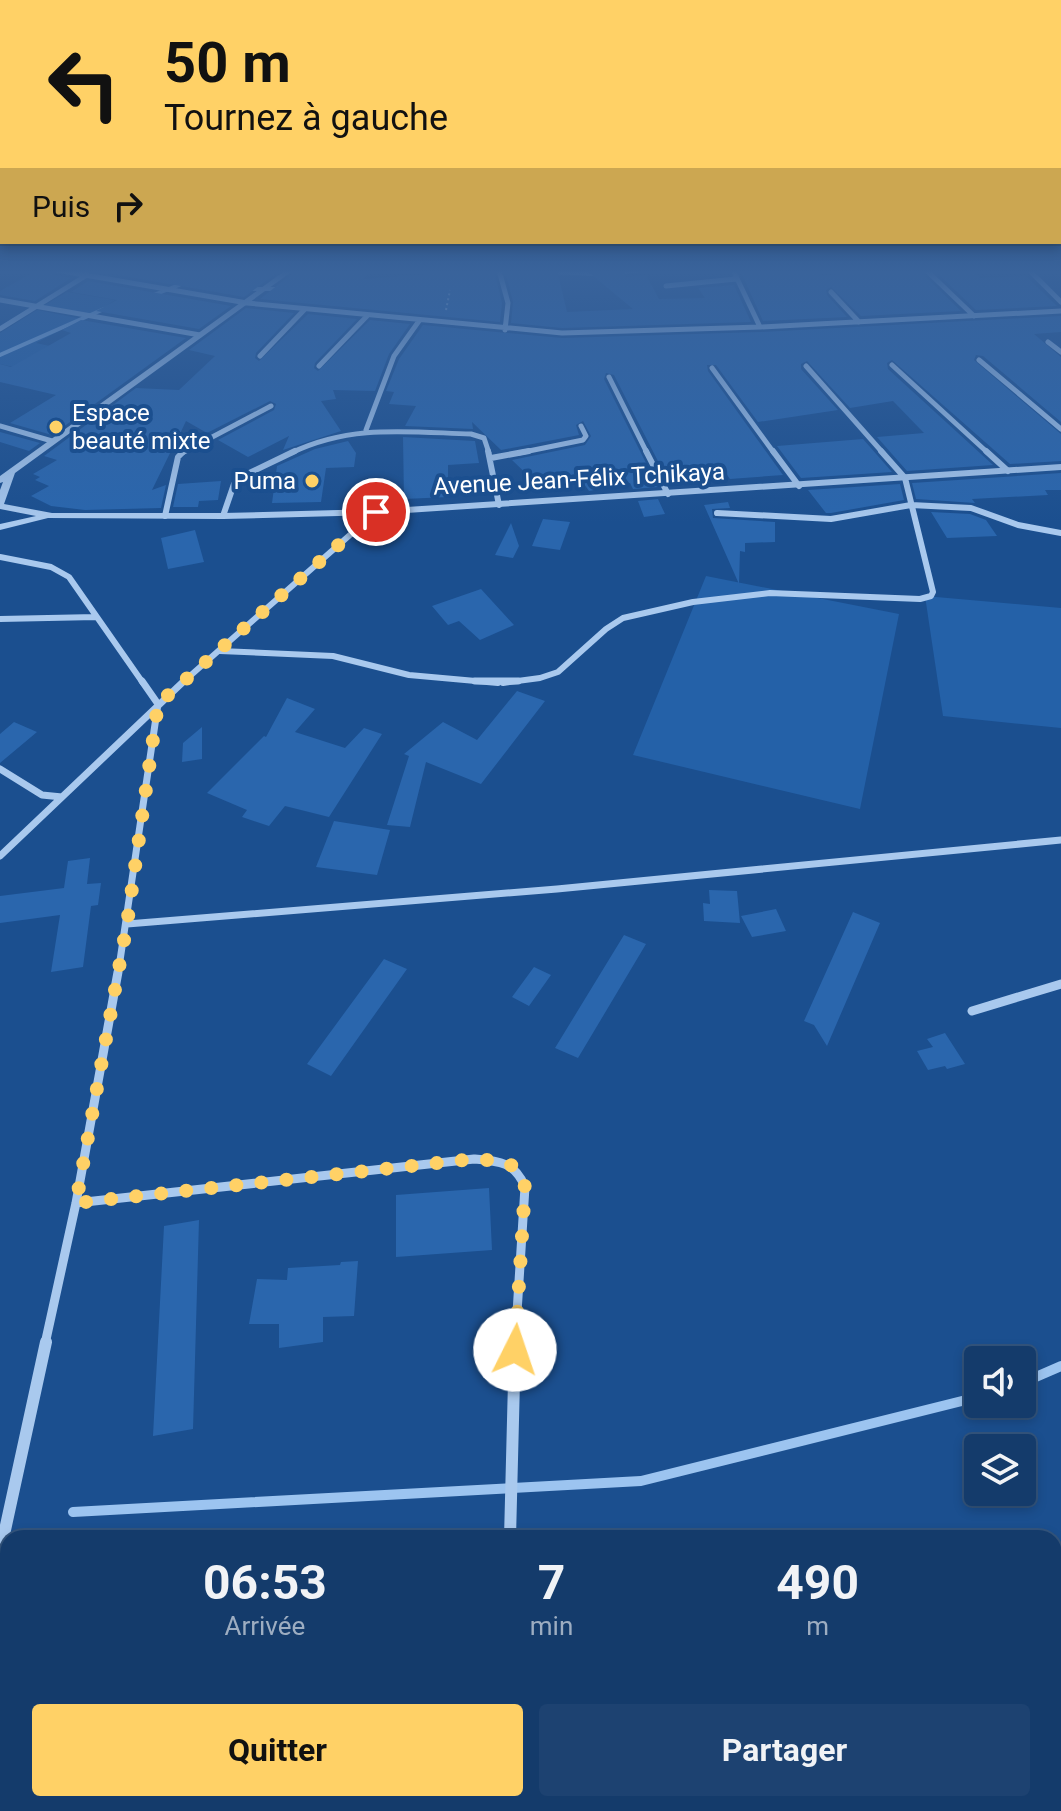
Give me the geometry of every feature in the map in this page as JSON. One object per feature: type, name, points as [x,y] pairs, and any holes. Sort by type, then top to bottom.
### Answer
[{"type":"street","points":[[0,480],[173,355]]},
{"type":"street","points":[[319,366],[330,355]]},
{"type":"street","points":[[366,430],[395,355]]},
{"type":"street","points":[[979,360],[1061,429]]},
{"type":"street","points":[[892,365],[1008,471]]},
{"type":"street","points":[[220,651],[333,656],[409,675],[501,683],[540,678],[558,672],[606,629],[623,618],[693,602],[770,593],[920,599],[931,596],[933,592],[905,478],[806,366]]},
{"type":"street","points":[[712,368],[799,486]]},
{"type":"street","points":[[609,377],[668,494]]},
{"type":"street","points":[[165,516],[178,457],[183,451],[271,406]]},
{"type":"street","points":[[0,426],[52,441]]},
{"type":"street","points":[[491,458],[583,440],[586,436],[581,426]]},
{"type":"street","points":[[223,516],[234,484],[241,477],[296,450],[366,430],[479,435],[484,438],[491,458],[499,505]]},
{"type":"street","name":"Avenue Jean-Félix Tchikaya","points":[[0,524],[52,516],[376,512],[1061,467]]},
{"type":"street","points":[[0,524],[5,515],[0,505],[11,472]]},
{"type":"street","name":"Avenue Jean-Félix Tchikaya","points":[[0,505],[52,516]]},
{"type":"street","points":[[717,513],[831,519],[911,505],[971,508],[1018,525],[1061,533]]},
{"type":"street","points":[[0,856],[158,704],[376,512]]},
{"type":"street","points":[[0,557],[60,569],[69,577],[158,704],[127,924],[76,1203],[5,1530]]},
{"type":"street","points":[[0,619],[96,617]]},
{"type":"street","points":[[0,769],[42,795],[62,797]]},
{"type":"street","points":[[127,924],[557,889],[1061,840]]},
{"type":"street","points":[[972,1011],[1061,984]]},
{"type":"street","points":[[76,1203],[474,1159],[510,1163],[520,1171],[525,1187],[515,1350],[510,1530]]},
{"type":"shaded area","points":[[0,355],[43,355],[13,367],[0,364]]},
{"type":"shaded area","points":[[706,576],[899,614],[860,809],[633,755]]},
{"type":"shaded area","points":[[925,596],[1061,608],[1061,728],[943,716]]},
{"type":"building","points":[[33,355],[163,355],[52,435],[10,423],[56,395],[0,382],[0,364],[11,367]]},
{"type":"building","points":[[209,355],[256,355],[259,361],[266,355],[323,355],[315,363],[314,368],[318,371],[335,355],[389,355],[375,391],[333,390],[336,399],[321,401],[341,431],[283,450],[289,436],[248,457],[218,440],[274,410],[276,404],[270,401],[207,433],[186,421],[178,438],[172,436],[171,451],[152,490],[166,485],[161,508],[85,510],[51,506],[31,496],[49,486],[35,480],[40,477],[33,474],[57,460],[44,456],[136,388],[179,390],[215,356]]},
{"type":"building","points":[[402,355],[1058,355],[1061,357],[1061,422],[983,356],[976,355],[974,360],[1061,434],[1061,461],[1010,464],[892,360],[887,363],[888,369],[993,465],[907,471],[877,437],[924,433],[893,401],[850,408],[807,361],[801,364],[801,369],[838,410],[758,422],[716,365],[707,365],[708,371],[783,475],[730,479],[722,468],[663,471],[614,375],[606,373],[604,379],[658,487],[633,489],[630,483],[589,491],[582,481],[575,481],[574,474],[538,485],[512,460],[585,445],[591,436],[583,421],[576,425],[579,435],[501,450],[472,422],[473,429],[405,426],[416,406],[389,404],[394,392],[386,391]]},
{"type":"building","points":[[0,432],[40,443],[29,451],[0,442]]},
{"type":"building","points":[[403,437],[475,441],[479,463],[448,465],[448,497],[404,499]]},
{"type":"building","points":[[863,439],[892,472],[801,478],[777,446]]},
{"type":"building","points":[[348,441],[356,453],[354,467],[326,468],[321,502],[272,503],[277,466],[315,449]]},
{"type":"building","points":[[1061,473],[1061,490],[1045,490],[1048,495],[972,499],[975,503],[916,499],[912,483]]},
{"type":"building","points":[[221,481],[218,500],[199,501],[198,507],[173,507],[178,484]]},
{"type":"building","points":[[900,484],[904,500],[831,513],[826,513],[808,490]]},
{"type":"building","points":[[658,499],[665,514],[644,517],[638,501]]},
{"type":"building","points":[[728,502],[730,508],[712,509],[713,518],[775,522],[775,542],[745,543],[745,552],[740,551],[739,584],[704,505]]},
{"type":"building","points":[[931,512],[970,514],[986,520],[997,536],[947,538]]},
{"type":"building","points":[[543,519],[570,522],[560,550],[532,546]]},
{"type":"building","points":[[511,523],[519,546],[513,558],[495,555]]},
{"type":"building","points":[[195,530],[204,562],[168,569],[161,538]]},
{"type":"building","points":[[481,589],[514,625],[480,640],[459,621],[448,625],[432,606]]},
{"type":"building","points":[[517,691],[545,701],[481,784],[426,762],[410,827],[387,825],[409,756],[404,754],[443,722],[477,740]]},
{"type":"building","points":[[287,698],[315,709],[295,732],[345,748],[364,728],[382,734],[329,817],[285,806],[269,826],[242,817],[247,810],[207,793],[266,737]]},
{"type":"building","points":[[14,722],[37,732],[0,763],[0,734]]},
{"type":"building","points":[[202,727],[202,759],[182,762],[183,743]]},
{"type":"building","points":[[334,821],[390,830],[377,875],[316,867]]},
{"type":"building","points":[[90,858],[87,884],[101,883],[98,905],[91,906],[83,967],[51,972],[60,915],[0,923],[0,896],[64,888],[68,861]]},
{"type":"building","points":[[709,890],[737,891],[740,923],[704,921],[703,903],[710,904]]},
{"type":"building","points":[[776,909],[786,931],[752,937],[741,916]]},
{"type":"building","points":[[853,912],[880,923],[827,1046],[814,1025],[804,1021]]},
{"type":"building","points":[[624,935],[646,944],[578,1058],[555,1048]]},
{"type":"building","points":[[384,959],[407,969],[331,1076],[307,1064]]},
{"type":"building","points":[[534,967],[551,975],[529,1006],[512,997]]},
{"type":"building","points":[[945,1033],[965,1064],[928,1070],[917,1051],[933,1047],[927,1039]]},
{"type":"building","points":[[489,1188],[492,1250],[396,1257],[396,1195]]},
{"type":"building","points":[[199,1220],[193,1429],[153,1436],[164,1226]]},
{"type":"building","points":[[358,1261],[354,1316],[323,1317],[323,1342],[279,1348],[279,1324],[249,1324],[257,1279],[287,1280],[288,1268]]},
{"type":"waterway","points":[[1036,1377],[1061,1366]]},
{"type":"waterway","points":[[73,1512],[641,1481],[964,1400]]},
{"type":"place","name":"Espace beauté mixte","points":[[56,427]]},
{"type":"place","name":"Puma","points":[[312,481]]},
{"type":"route","points":[[376,512],[158,704],[127,924],[76,1203],[474,1159],[510,1163],[520,1171],[525,1187],[515,1350]]}]
